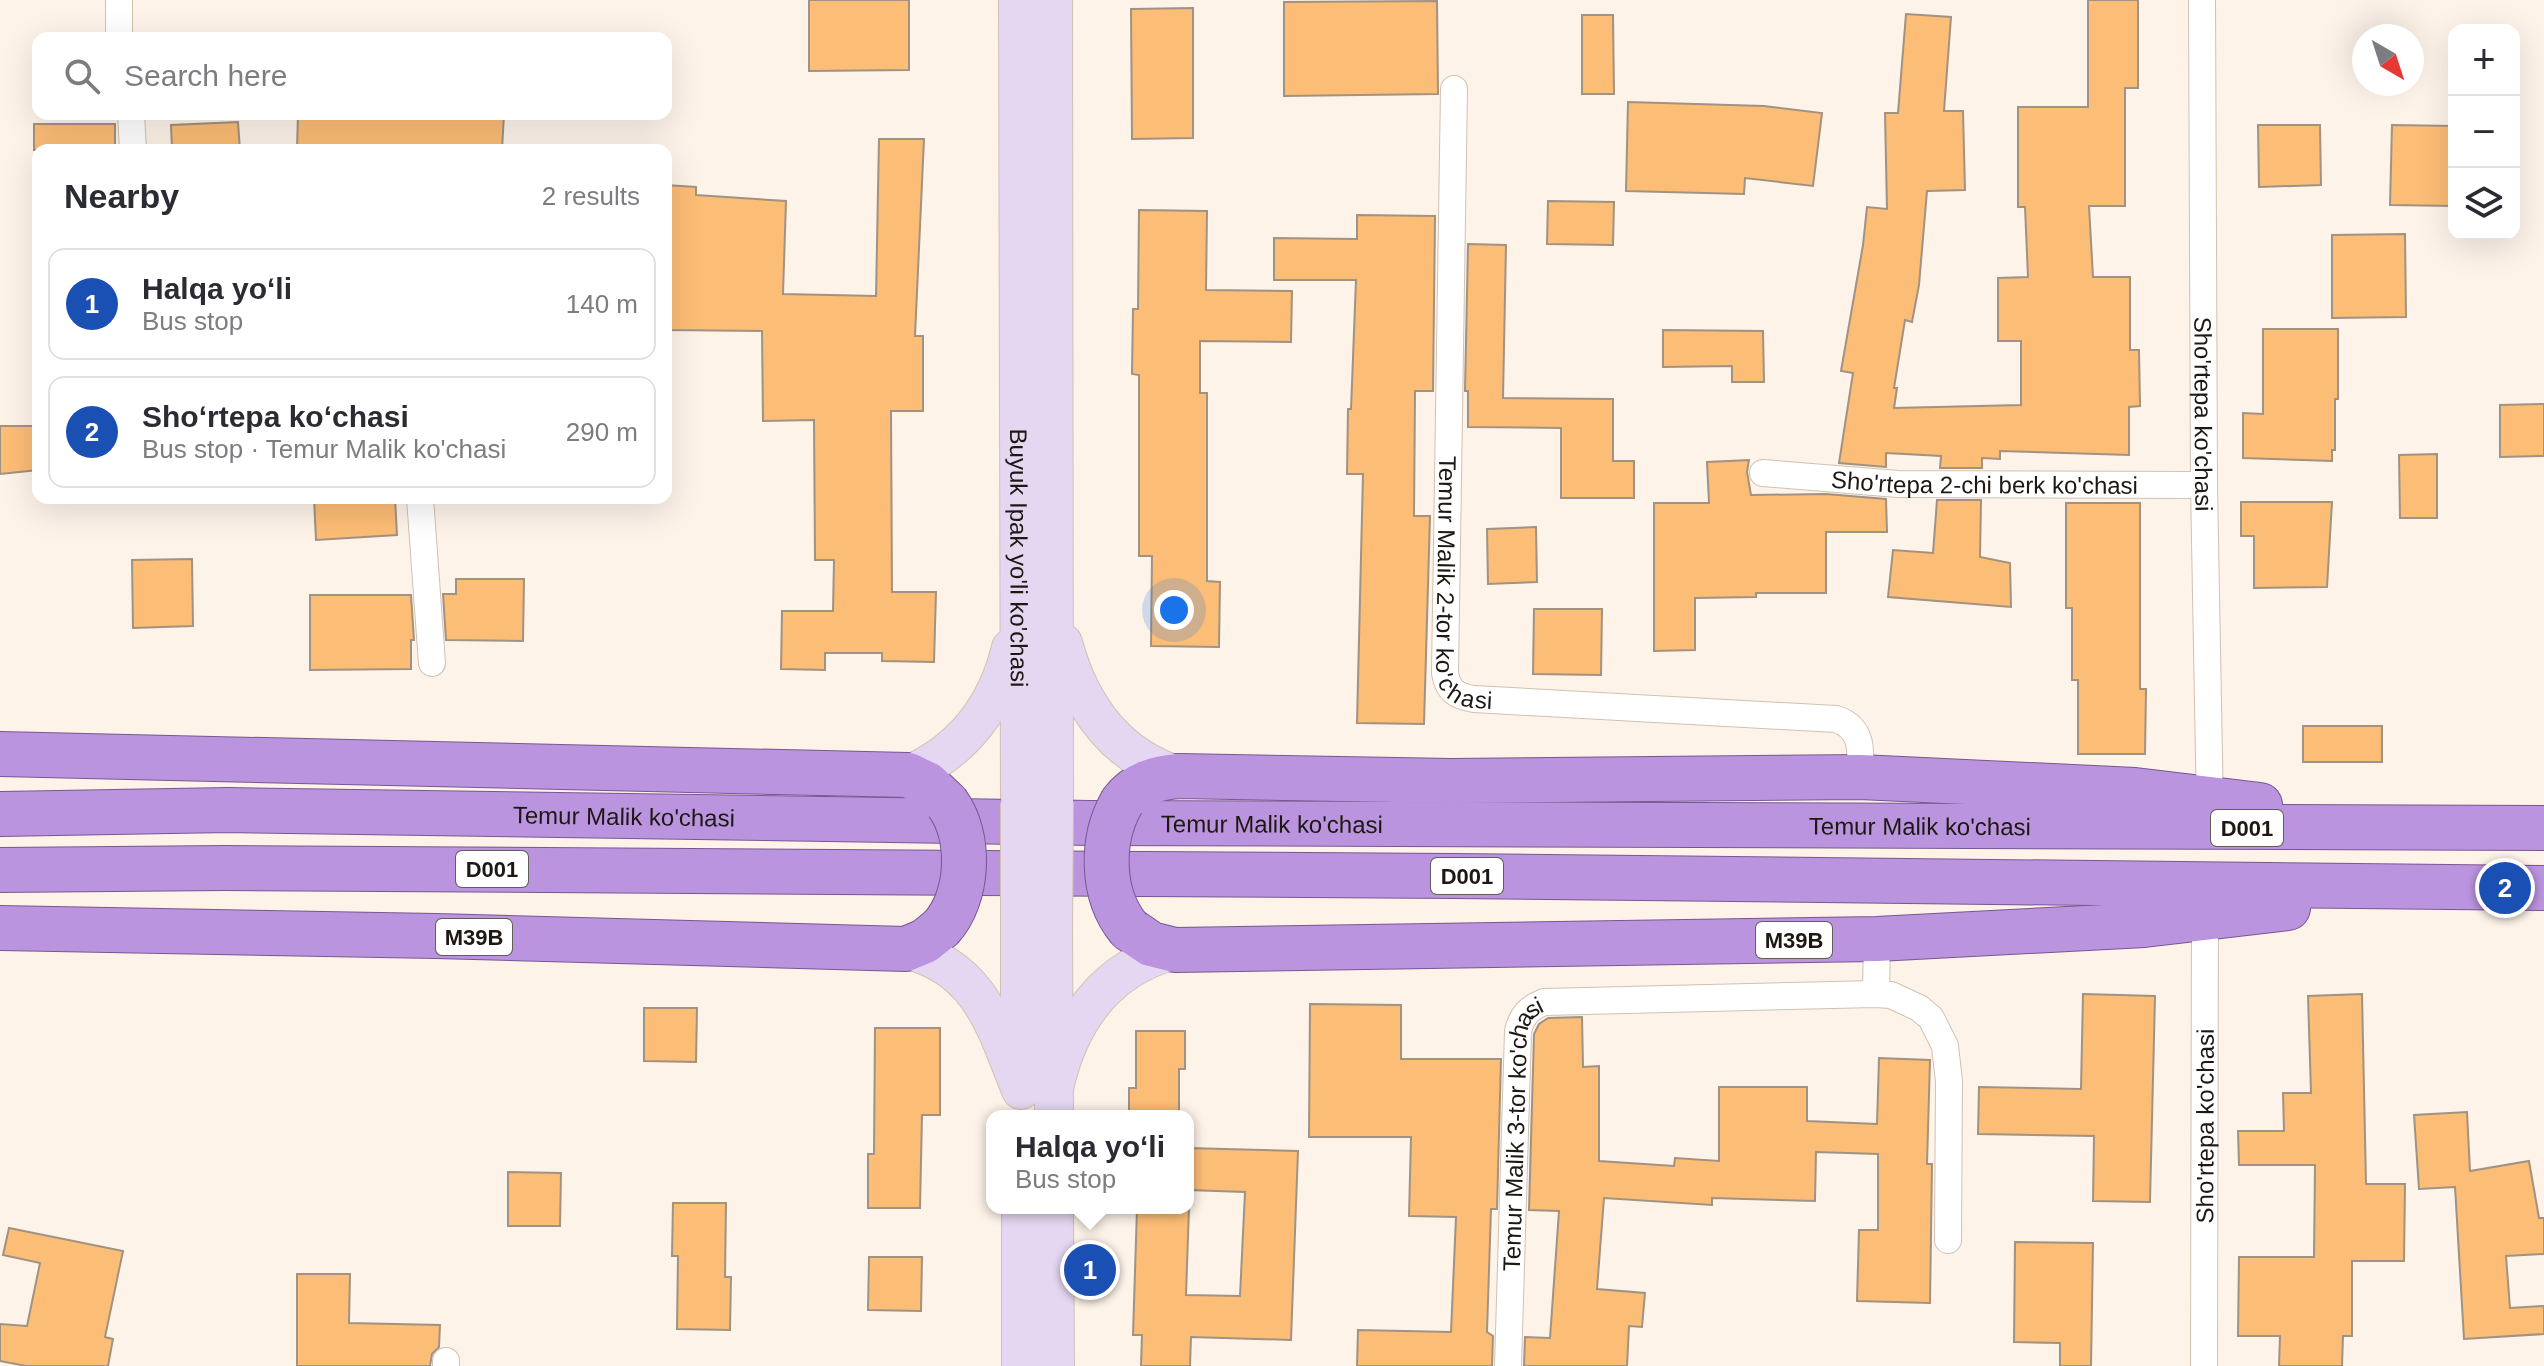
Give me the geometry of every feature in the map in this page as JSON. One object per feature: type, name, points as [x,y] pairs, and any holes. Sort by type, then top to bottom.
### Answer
[{"type":"highway","points":[[0,754],[908,775],[927,784],[947,803],[958,826],[963,860],[958,897],[950,917],[924,939]]},
{"type":"highway","points":[[1179,776],[1452,781],[1860,777],[2135,790],[2210,814]]},
{"type":"highway","name":"M39B","points":[[1179,776],[1144,783],[1122,802],[1111,825],[1107,859],[1115,907],[1129,929],[1143,940],[1175,950],[1877,939],[2144,925],[2205,901]]},
{"type":"highway","points":[[0,794],[89,812]]},
{"type":"highway","name":"Temur Malik ko'chasi","points":[[0,814],[228,810],[1091,823],[2210,814],[2465,828],[2544,828]]},
{"type":"highway","name":"Temur Malik ko'chasi","points":[[0,870],[225,868],[1437,875],[2205,901],[2462,888],[2544,888]]},
{"type":"highway","name":"M39B","points":[[0,928],[436,936],[924,939]]},
{"type":"main road","name":"Buyuk Ipak yo'li ko'chasi","points":[[1018,0],[1037,609]]},
{"type":"main road","name":"Buyuk Ipak yo'li ko'chasi","points":[[1037,1102],[1037,609],[1053,0]]},
{"type":"main road","points":[[908,775],[952,749],[984,713],[1037,609]]},
{"type":"main road","points":[[1037,609],[1092,712],[1110,735],[1152,766],[1179,776]]},
{"type":"main road","name":"M39B","points":[[924,939],[941,961],[960,975],[977,994],[1037,1102]]},
{"type":"main road","name":"M39B","points":[[1037,1102],[1081,1016],[1095,997],[1131,967],[1175,950]]},
{"type":"main road","points":[[1021,1214],[1021,1366]]},
{"type":"main road","points":[[1054,1214],[1055,1366]]},
{"type":"street","points":[[119,0],[119,32]]},
{"type":"street","name":"Sho'rtepa ko'chasi","points":[[2202,0],[2204,485],[2210,814]]},
{"type":"street","name":"Temur Malik 2-tor ko'chasi","points":[[1454,89],[1446,537],[1447,684],[1453,692],[1474,699],[1836,719],[1846,722],[1858,737],[1861,748],[1860,777]]},
{"type":"street","points":[[131,120],[133,144]]},
{"type":"street","name":"Sho'rtepa 2-chi berk ko'chasi","points":[[1763,473],[1898,484],[2204,485]]},
{"type":"street","points":[[420,504],[432,663]]},
{"type":"street","name":"Sho'rtepa ko'chasi","points":[[2204,1366],[2205,901]]},
{"type":"street","points":[[1876,994],[1877,939]]},
{"type":"street","name":"Temur Malik 3-tor ko'chasi","points":[[1508,1366],[1518,1031],[1525,1013],[1544,1002],[1876,994],[1891,995],[1919,1008],[1931,1018],[1945,1046],[1949,1081],[1948,1240]]},
{"type":"building","points":[[809,0],[909,0],[909,70],[809,71]]},
{"type":"building","points":[[2088,0],[2138,0],[2138,88],[2125,88],[2125,206],[2089,206],[2093,277],[2130,277],[2130,350],[2139,350],[2140,406],[2129,407],[2129,455],[2000,451],[2000,459],[1982,458],[1982,468],[1940,468],[1941,456],[1886,453],[1886,467],[1839,463],[1853,373],[1841,371],[1867,207],[1887,209],[1885,113],[1898,113],[1906,14],[1951,17],[1944,111],[1963,111],[1965,190],[1927,191],[1919,285],[1912,322],[1905,320],[1894,388],[1897,388],[1894,408],[2021,405],[2021,341],[1998,341],[1998,278],[2028,277],[2025,207],[2018,207],[2018,107],[2088,107]]},
{"type":"building","points":[[1437,1],[1438,94],[1284,96],[1284,2]]},
{"type":"building","points":[[1193,8],[1193,138],[1132,139],[1131,9]]},
{"type":"building","points":[[1582,15],[1613,15],[1614,94],[1582,94]]},
{"type":"building","points":[[1628,102],[1764,106],[1822,113],[1813,186],[1745,178],[1744,194],[1626,191]]},
{"type":"building","points":[[298,120],[504,120],[502,144],[297,144]]},
{"type":"building","points":[[238,122],[240,144],[172,144],[171,125]]},
{"type":"building","points":[[34,124],[115,124],[115,144],[34,144]]},
{"type":"building","points":[[2258,125],[2320,125],[2321,185],[2259,187]]},
{"type":"building","points":[[2392,125],[2448,126],[2448,206],[2390,205]]},
{"type":"building","points":[[879,139],[924,139],[915,336],[923,336],[923,411],[891,411],[892,592],[936,592],[934,662],[882,661],[882,653],[825,653],[825,670],[781,669],[782,611],[833,611],[834,560],[815,560],[814,420],[763,421],[762,331],[672,330],[672,185],[696,187],[696,195],[786,201],[783,294],[876,296]]},
{"type":"building","points":[[1548,201],[1614,202],[1613,245],[1547,244]]},
{"type":"building","points":[[1139,210],[1207,211],[1206,290],[1292,291],[1291,342],[1200,341],[1200,393],[1207,393],[1207,581],[1220,582],[1219,647],[1151,646],[1152,556],[1139,556],[1139,375],[1132,374],[1133,309],[1138,309]]},
{"type":"building","points":[[1357,215],[1435,216],[1433,391],[1415,391],[1414,516],[1430,516],[1424,724],[1357,723],[1363,474],[1347,474],[1356,280],[1274,280],[1274,238],[1357,239]]},
{"type":"building","points":[[2405,234],[2406,317],[2332,318],[2332,235]]},
{"type":"building","points":[[1468,244],[1506,245],[1503,398],[1613,399],[1613,461],[1634,461],[1634,498],[1561,498],[1561,428],[1468,427],[1468,391],[1465,391]]},
{"type":"building","points":[[2263,329],[2338,329],[2338,399],[2335,399],[2335,450],[2332,450],[2332,461],[2243,458],[2243,413],[2263,414]]},
{"type":"building","points":[[1663,330],[1763,331],[1764,382],[1732,382],[1732,366],[1663,367]]},
{"type":"building","points":[[2544,404],[2544,456],[2500,457],[2500,405]]},
{"type":"building","points":[[0,426],[32,426],[32,471],[0,474]]},
{"type":"building","points":[[2437,454],[2437,518],[2400,518],[2399,455]]},
{"type":"building","points":[[1749,460],[1747,472],[1751,495],[1826,494],[1886,499],[1887,532],[1826,532],[1826,593],[1756,593],[1756,597],[1695,598],[1695,650],[1654,651],[1654,503],[1709,503],[1707,462]]},
{"type":"building","points":[[1937,500],[1981,500],[1980,557],[2010,563],[2011,607],[1888,597],[1893,550],[1933,553]]},
{"type":"building","points":[[2241,502],[2332,502],[2327,587],[2254,588],[2254,536],[2241,536]]},
{"type":"building","points":[[2066,503],[2140,503],[2140,689],[2146,689],[2145,754],[2078,754],[2078,680],[2072,680],[2072,608],[2066,608]]},
{"type":"building","points":[[314,504],[395,504],[397,535],[316,540]]},
{"type":"building","points":[[1536,527],[1537,582],[1488,584],[1487,529]]},
{"type":"building","points":[[192,559],[193,626],[133,628],[132,560]]},
{"type":"building","points":[[456,579],[524,579],[523,641],[446,640],[443,594],[456,594]]},
{"type":"building","points":[[310,595],[411,595],[414,640],[411,640],[411,669],[310,670]]},
{"type":"building","points":[[1534,609],[1602,609],[1601,675],[1533,674]]},
{"type":"building","points":[[2303,726],[2382,726],[2382,762],[2303,762]]},
{"type":"building","points":[[2083,994],[2155,996],[2150,1202],[2093,1201],[2094,1136],[1978,1134],[1979,1087],[2081,1089]]},
{"type":"building","points":[[2362,994],[2366,1184],[2405,1184],[2404,1261],[2352,1261],[2352,1336],[2343,1336],[2342,1366],[2279,1366],[2280,1336],[2238,1336],[2239,1257],[2314,1257],[2315,1165],[2239,1165],[2238,1131],[2284,1131],[2283,1093],[2311,1093],[2308,996]]},
{"type":"building","points":[[1310,1004],[1401,1005],[1401,1059],[1501,1059],[1497,1209],[1491,1209],[1487,1332],[1493,1336],[1492,1366],[1357,1366],[1358,1330],[1451,1332],[1456,1217],[1409,1216],[1411,1137],[1309,1137]]},
{"type":"building","points":[[644,1008],[697,1008],[696,1062],[644,1061]]},
{"type":"building","points":[[1582,1017],[1583,1067],[1599,1066],[1599,1161],[1674,1166],[1675,1158],[1719,1161],[1719,1087],[1807,1087],[1807,1121],[1877,1124],[1879,1058],[1930,1060],[1927,1164],[1932,1164],[1930,1303],[1857,1301],[1859,1230],[1878,1230],[1878,1154],[1816,1152],[1815,1201],[1712,1198],[1712,1205],[1604,1198],[1597,1289],[1645,1293],[1642,1327],[1629,1326],[1627,1366],[1524,1366],[1525,1337],[1550,1338],[1559,1211],[1529,1210],[1534,1034],[1539,1024],[1548,1018]]},
{"type":"building","points":[[875,1028],[940,1028],[940,1115],[922,1115],[920,1208],[868,1208],[868,1154],[874,1154]]},
{"type":"building","points":[[1136,1031],[1185,1031],[1185,1069],[1179,1069],[1179,1110],[1129,1110],[1129,1088],[1136,1088]]},
{"type":"building","points":[[2467,1112],[2470,1171],[2529,1161],[2539,1218],[2544,1218],[2544,1254],[2506,1256],[2510,1308],[2544,1306],[2544,1334],[2464,1339],[2455,1187],[2419,1189],[2414,1115]]},
{"type":"building","points":[[1194,1148],[1298,1151],[1291,1340],[1191,1337],[1190,1366],[1141,1366],[1142,1335],[1133,1335],[1137,1214],[1189,1214],[1186,1295],[1240,1296],[1245,1192],[1194,1190]]},
{"type":"building","points":[[508,1172],[561,1173],[560,1226],[508,1226]]},
{"type":"building","points":[[673,1203],[726,1203],[725,1277],[731,1277],[730,1330],[677,1329],[678,1256],[672,1256]]},
{"type":"building","points":[[9,1228],[123,1251],[105,1337],[113,1339],[108,1366],[26,1366],[0,1361],[0,1324],[27,1326],[40,1263],[3,1255]]},
{"type":"building","points":[[2015,1242],[2093,1243],[2091,1366],[2060,1366],[2060,1343],[2014,1342]]},
{"type":"building","points":[[869,1257],[922,1257],[921,1311],[868,1310]]},
{"type":"building","points":[[297,1274],[350,1274],[349,1323],[440,1325],[439,1347],[432,1354],[430,1366],[297,1366]]},
{"type":"place","name":"Shoʻrtepa koʻchasi","points":[[2505,888]]},
{"type":"place","name":"Halqa yoʻli","points":[[1090,1270]]}]
